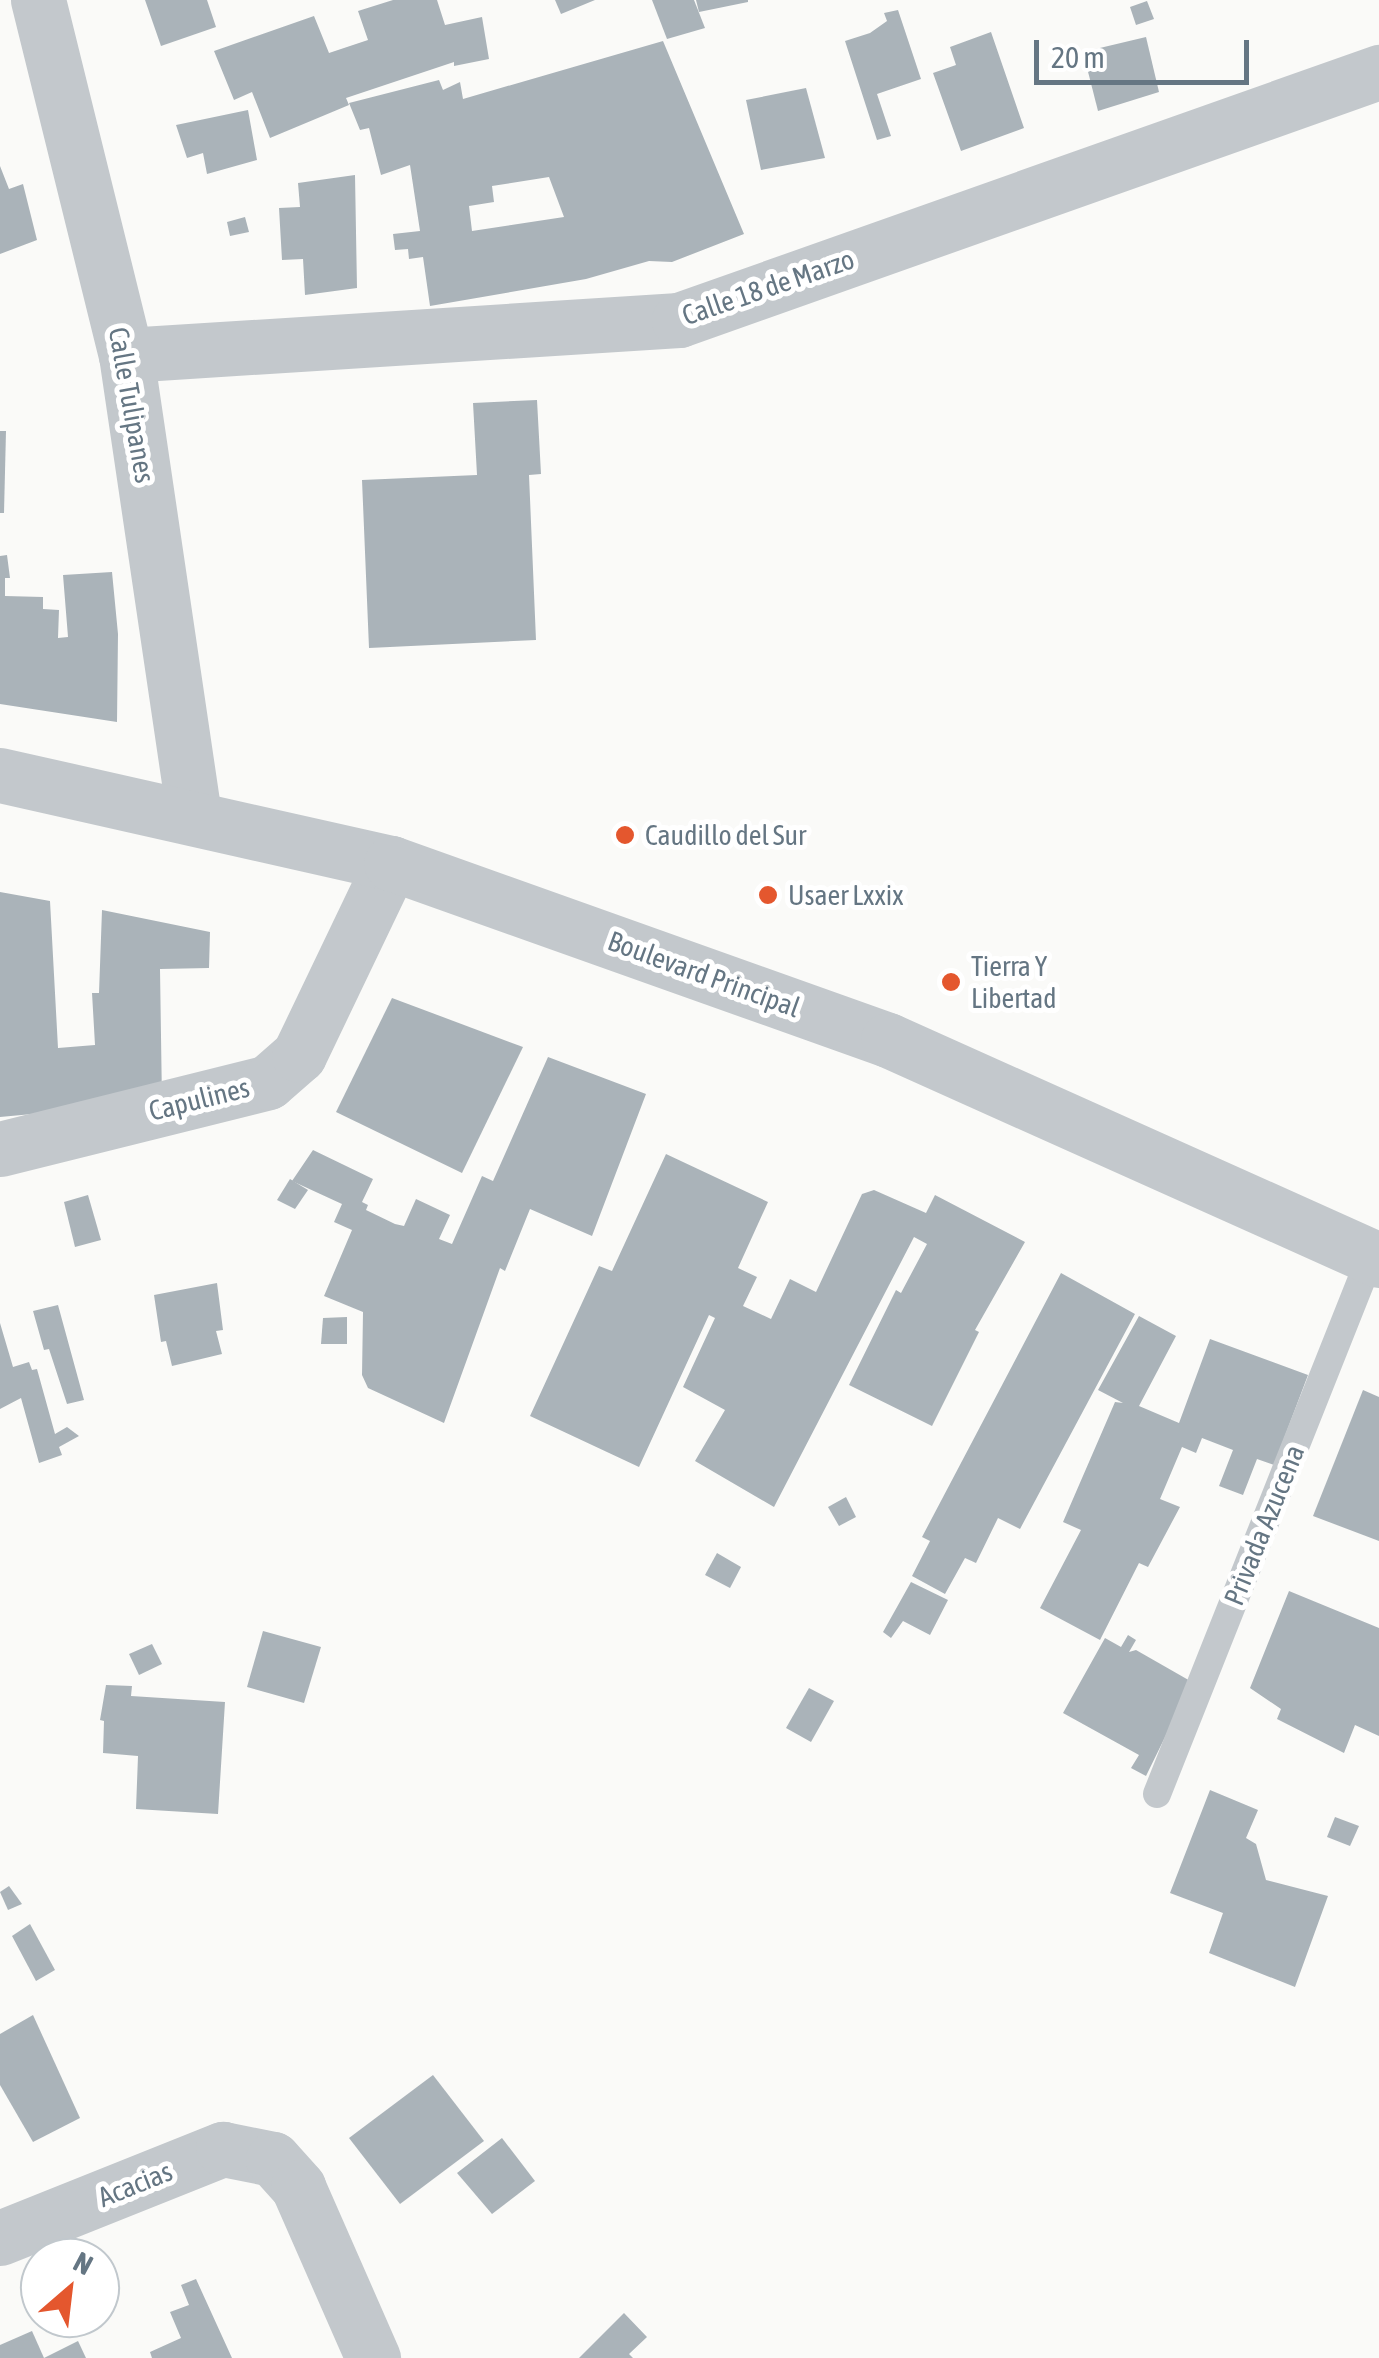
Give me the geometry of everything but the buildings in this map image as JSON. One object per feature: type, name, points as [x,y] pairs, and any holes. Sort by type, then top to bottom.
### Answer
[{"type":"street","name":"Calle Tulipanes","points":[[38,0],[126,355],[194,816]]},
{"type":"street","name":"Calle 18 de Marzo","points":[[126,355],[679,320],[1379,72]]},
{"type":"street","name":"Boulevard Principal","points":[[0,776],[194,816],[391,863],[888,1040],[1375,1258]]},
{"type":"street","name":"Capulines","points":[[0,1149],[268,1082],[298,1055],[391,863]]},
{"type":"street","name":"Acacias","points":[[0,2238],[223,2149],[273,2160],[298,2186],[373,2358]]},
{"type":"lane","name":"Privada Azucena","points":[[1158,1794],[1375,1258]]},
{"type":"place","name":"Caudillo del Sur","points":[[625,835]]},
{"type":"place","name":"Usaer Lxxix","points":[[768,895]]},
{"type":"place","name":"Tierra Y Libertad","points":[[951,982]]}]
